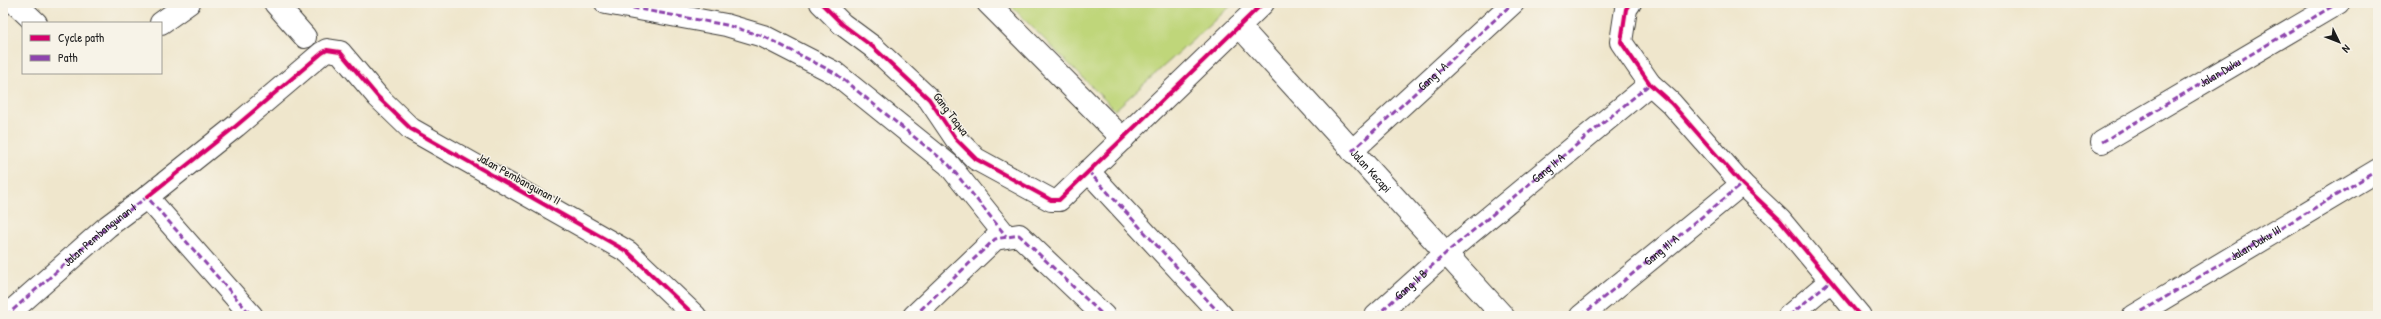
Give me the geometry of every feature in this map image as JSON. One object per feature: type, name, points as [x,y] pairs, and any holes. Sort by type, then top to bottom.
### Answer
[{"type":"street","points":[[15,3],[35,22]]},
{"type":"street","points":[[161,22],[189,3]]},
{"type":"street","points":[[275,3],[304,37]]},
{"type":"street","points":[[606,3],[726,25],[763,36],[835,74],[949,165],[1006,236]]},
{"type":"street","name":"Gang Taqwa","points":[[821,3],[842,24],[873,47],[929,99],[956,139],[976,159],[1044,199],[1059,200],[1088,171]]},
{"type":"street","points":[[988,3],[1123,139]]},
{"type":"street","points":[[1222,316],[1088,171],[1263,3]]},
{"type":"street","name":"Gang I A","points":[[1352,151],[1513,3]]},
{"type":"street","points":[[1630,3],[1626,9],[1621,42],[1650,84],[1671,103],[1742,184],[1780,220],[1829,282],[1860,316]]},
{"type":"street","name":"Jalan Duku","points":[[2102,142],[2338,3]]},
{"type":"street","name":"Jalan Kecapi","points":[[1239,26],[1504,316]]},
{"type":"street","name":"Jalan Pembangunan II","points":[[147,197],[236,126],[322,53],[327,50],[340,52],[378,97],[411,129],[628,252],[695,316]]},
{"type":"street","name":"Gang II A","points":[[1446,253],[1650,84]]},
{"type":"street","name":"Jalan Duku III","points":[[2134,316],[2378,170]]},
{"type":"street","name":"Gang III A","points":[[1581,316],[1742,184]]},
{"type":"street","name":"Jalan Pembangunan I","points":[[6,316],[108,226],[147,197],[252,316]]},
{"type":"street","points":[[914,316],[995,239],[1019,235],[1104,316]]},
{"type":"street","name":"Gang II B","points":[[1376,316],[1446,253]]},
{"type":"street","points":[[1790,316],[1829,282]]},
{"type":"green space","points":[[1008,3],[1234,3],[1115,110]]},
{"type":"marked path","points":[[606,3],[726,25],[763,36],[835,73],[949,165],[1006,236]]},
{"type":"marked path","points":[[1352,151],[1513,3]]},
{"type":"marked path","points":[[2102,142],[2338,3]]},
{"type":"marked path","points":[[1376,316],[1446,253],[1650,84]]},
{"type":"marked path","points":[[2134,316],[2378,170]]},
{"type":"marked path","points":[[1088,171],[1222,316]]},
{"type":"marked path","points":[[1581,316],[1742,184]]},
{"type":"marked path","points":[[6,316],[108,226],[147,197],[252,316]]},
{"type":"marked path","points":[[914,316],[995,239],[1019,235],[1104,316]]},
{"type":"marked path","points":[[1789,316],[1829,282]]},
{"type":"cycle path","points":[[821,3],[842,24],[873,47],[929,99],[956,139],[976,159],[1051,200],[1059,200],[1263,3]]},
{"type":"cycle path","points":[[1630,3],[1626,9],[1621,42],[1650,84],[1671,103],[1742,184],[1780,220],[1860,316]]},
{"type":"cycle path","points":[[147,197],[236,126],[322,53],[327,50],[340,52],[378,97],[411,129],[628,252],[695,316]]}]
